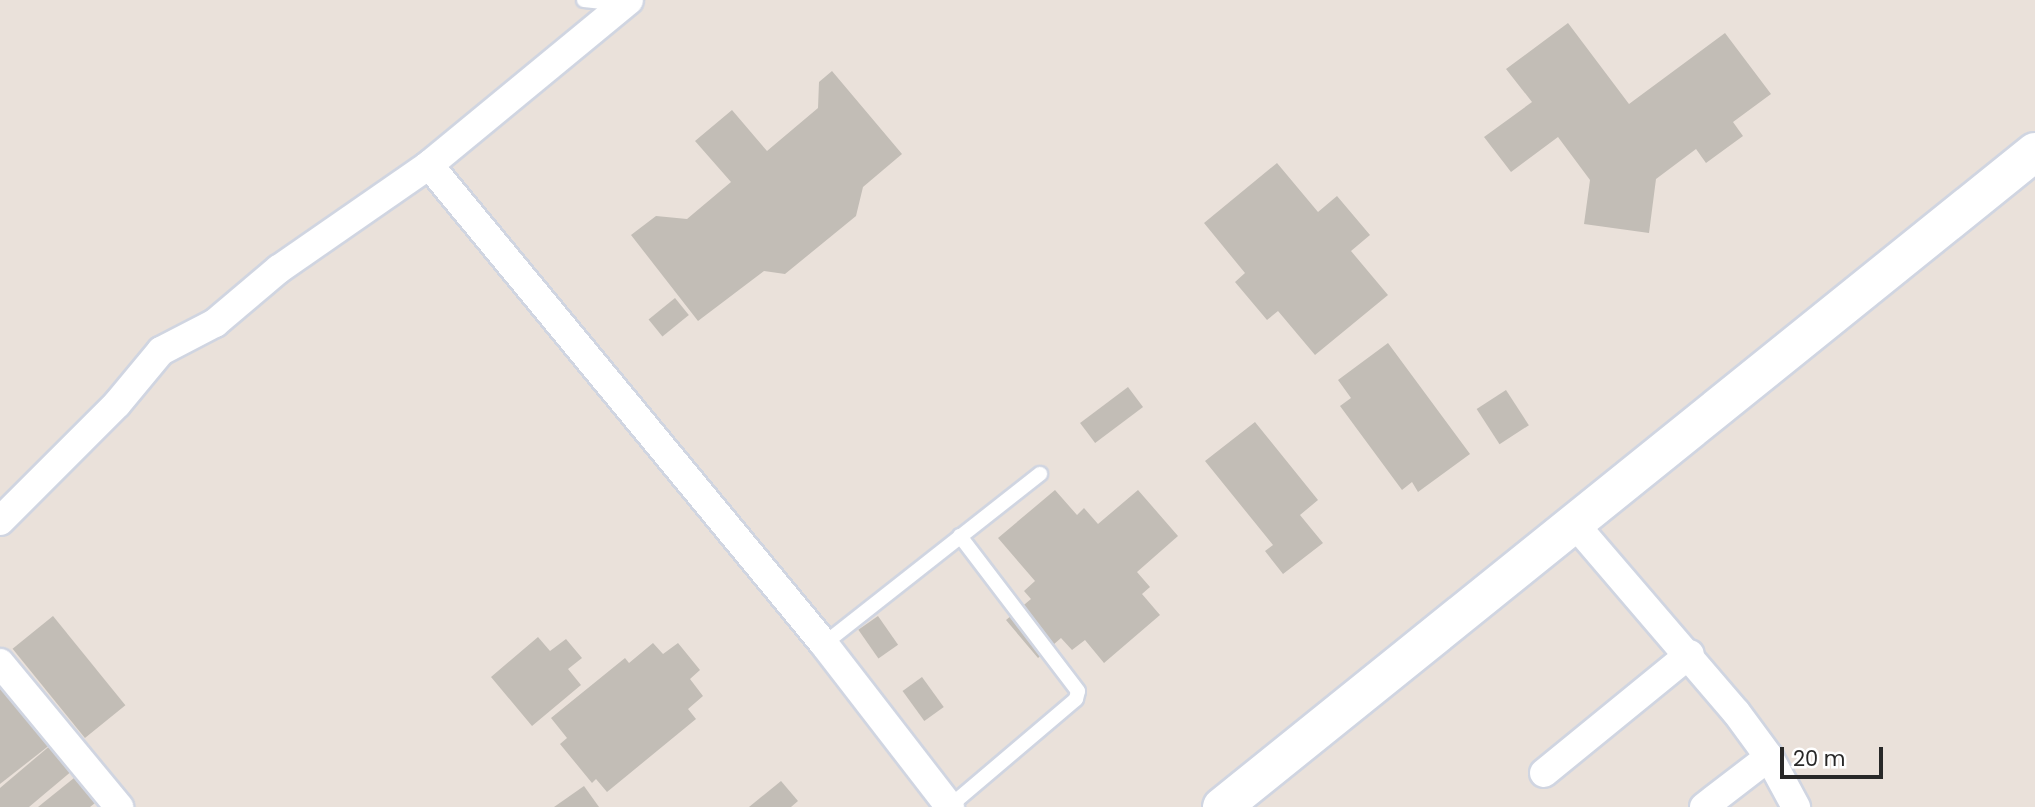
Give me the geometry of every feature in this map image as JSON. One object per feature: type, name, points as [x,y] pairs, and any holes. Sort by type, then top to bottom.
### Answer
[{"type":"main road","points":[[1222,807],[2035,152]]},
{"type":"street","points":[[0,521],[117,404],[161,351],[215,323],[279,269],[429,165],[626,2]]},
{"type":"street","points":[[429,165],[824,644],[950,806]]},
{"type":"street","points":[[1573,522],[1690,654],[1769,757],[1797,807]]},
{"type":"street","points":[[1544,773],[1690,654]]},
{"type":"street","points":[[0,663],[119,807]]},
{"type":"street","points":[[1704,807],[1769,757]]},
{"type":"lane","points":[[584,0],[626,2]]},
{"type":"lane","points":[[824,644],[1040,474]]},
{"type":"lane","points":[[950,806],[1076,699],[1079,691],[960,537]]},
{"type":"building","points":[[1568,23],[1629,104],[1725,33],[1771,94],[1733,122],[1743,136],[1706,163],[1696,149],[1656,179],[1649,233],[1584,224],[1590,180],[1558,137],[1511,172],[1484,137],[1532,102],[1506,69]]},
{"type":"building","points":[[832,71],[902,154],[863,187],[856,216],[785,274],[764,271],[698,321],[631,235],[656,216],[687,219],[731,182],[695,141],[732,110],[767,151],[818,108],[819,82]]},
{"type":"building","points":[[1277,163],[1318,212],[1337,196],[1370,235],[1351,251],[1388,295],[1315,355],[1278,311],[1267,320],[1235,282],[1245,273],[1204,223]]},
{"type":"building","points":[[675,298],[689,315],[662,336],[649,319]]},
{"type":"building","points":[[1388,343],[1470,454],[1418,492],[1412,482],[1402,490],[1340,406],[1351,398],[1338,380]]},
{"type":"building","points":[[1128,387],[1143,407],[1095,443],[1080,423]]},
{"type":"building","points":[[1506,390],[1529,425],[1500,444],[1477,409]]},
{"type":"building","points":[[1255,422],[1318,500],[1300,515],[1323,543],[1283,574],[1265,551],[1273,545],[1205,461]]},
{"type":"building","points":[[1055,490],[1077,515],[1084,508],[1098,524],[1138,490],[1178,536],[1137,572],[1150,587],[1142,594],[1160,615],[1104,663],[1085,640],[1072,650],[1061,638],[1038,658],[1006,620],[1031,599],[1024,591],[1035,581],[998,538]]},
{"type":"building","points":[[53,616],[125,705],[85,738],[13,649]]},
{"type":"building","points":[[878,616],[898,645],[878,658],[858,630]]},
{"type":"building","points":[[538,637],[550,651],[566,639],[582,658],[568,669],[581,685],[532,726],[491,677]]},
{"type":"building","points":[[653,643],[663,654],[678,643],[700,670],[690,679],[703,696],[688,709],[696,719],[607,792],[596,779],[592,783],[560,744],[567,738],[551,718],[625,658],[629,663]]},
{"type":"building","points":[[922,677],[944,707],[924,721],[903,691]]},
{"type":"building","points":[[0,681],[51,744],[0,784]]},
{"type":"building","points":[[52,744],[73,770],[29,807],[0,807],[0,788]]},
{"type":"building","points":[[74,778],[95,803],[90,807],[38,807]]},
{"type":"building","points":[[781,781],[798,801],[791,807],[749,807]]},
{"type":"building","points":[[584,786],[599,807],[554,807]]}]
